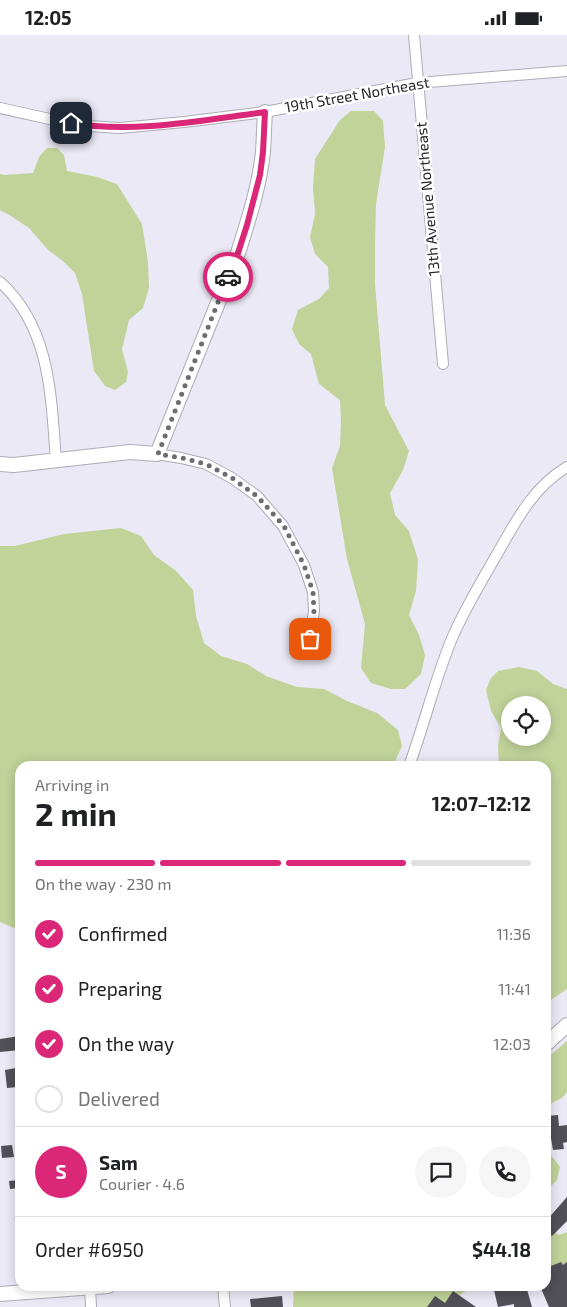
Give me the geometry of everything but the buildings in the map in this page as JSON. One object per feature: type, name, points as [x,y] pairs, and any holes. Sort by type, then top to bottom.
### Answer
[{"type":"street","name":"13th Avenue Northeast","points":[[414,35],[444,364]]},
{"type":"street","name":"19th Street Northeast","points":[[0,108],[89,126],[120,128],[265,112],[417,83],[567,71]]},
{"type":"street","points":[[158,454],[238,253],[247,225],[260,175],[265,112]]},
{"type":"street","points":[[0,281],[25,313],[34,329],[40,346],[50,389],[56,461]]},
{"type":"street","points":[[0,464],[14,465],[130,452],[158,454],[206,464],[232,478],[257,496],[284,526],[304,565],[313,592],[314,611],[310,639]]},
{"type":"street","points":[[411,761],[442,663],[464,613],[519,516],[541,486],[567,467]]},
{"type":"street","points":[[551,1039],[567,1025]]},
{"type":"street","points":[[0,1294],[45,1291]]},
{"type":"street","points":[[90,1291],[91,1307]]},
{"type":"street","points":[[223,1291],[225,1307]]},
{"type":"green space","points":[[351,111],[374,111],[383,121],[385,147],[376,204],[375,284],[385,405],[409,451],[403,470],[390,493],[395,515],[409,531],[418,560],[416,591],[409,615],[419,635],[425,655],[421,674],[405,689],[391,689],[371,683],[361,668],[365,624],[347,559],[332,468],[340,446],[340,400],[319,384],[311,354],[299,344],[292,329],[298,310],[319,299],[329,288],[328,267],[315,254],[310,237],[315,214],[313,187],[315,159],[340,120]]},
{"type":"green space","points":[[47,148],[57,148],[64,155],[67,171],[97,177],[117,184],[142,224],[148,262],[149,288],[143,308],[129,320],[122,349],[128,372],[126,382],[115,390],[105,386],[94,371],[82,294],[75,273],[48,250],[29,228],[0,210],[0,174],[33,173],[39,157]]},
{"type":"green space","points":[[121,528],[141,536],[154,555],[176,571],[193,590],[196,616],[204,643],[221,656],[247,664],[266,676],[297,687],[324,689],[377,713],[398,730],[402,746],[395,761],[15,761],[15,927],[0,922],[0,546],[15,546],[64,534]]},
{"type":"green space","points":[[519,667],[537,671],[553,684],[567,689],[567,989],[551,1000],[551,761],[499,761],[498,745],[501,728],[491,711],[486,690],[491,678],[498,671]]},
{"type":"green space","points":[[567,1041],[567,1092],[562,1098],[551,1104],[551,1055]]},
{"type":"green space","points":[[551,1155],[560,1167],[557,1180],[551,1186]]},
{"type":"green space","points":[[551,1229],[559,1235],[567,1232],[567,1271],[551,1274]]},
{"type":"green space","points":[[294,1291],[466,1291],[446,1307],[293,1307]]},
{"type":"way so far","points":[[228,277],[158,454],[206,464],[232,478],[257,496],[284,526],[304,565],[313,592],[314,611],[310,639]]},
{"type":"route","points":[[71,123],[120,128],[265,112],[260,175],[247,225],[228,277]]}]
